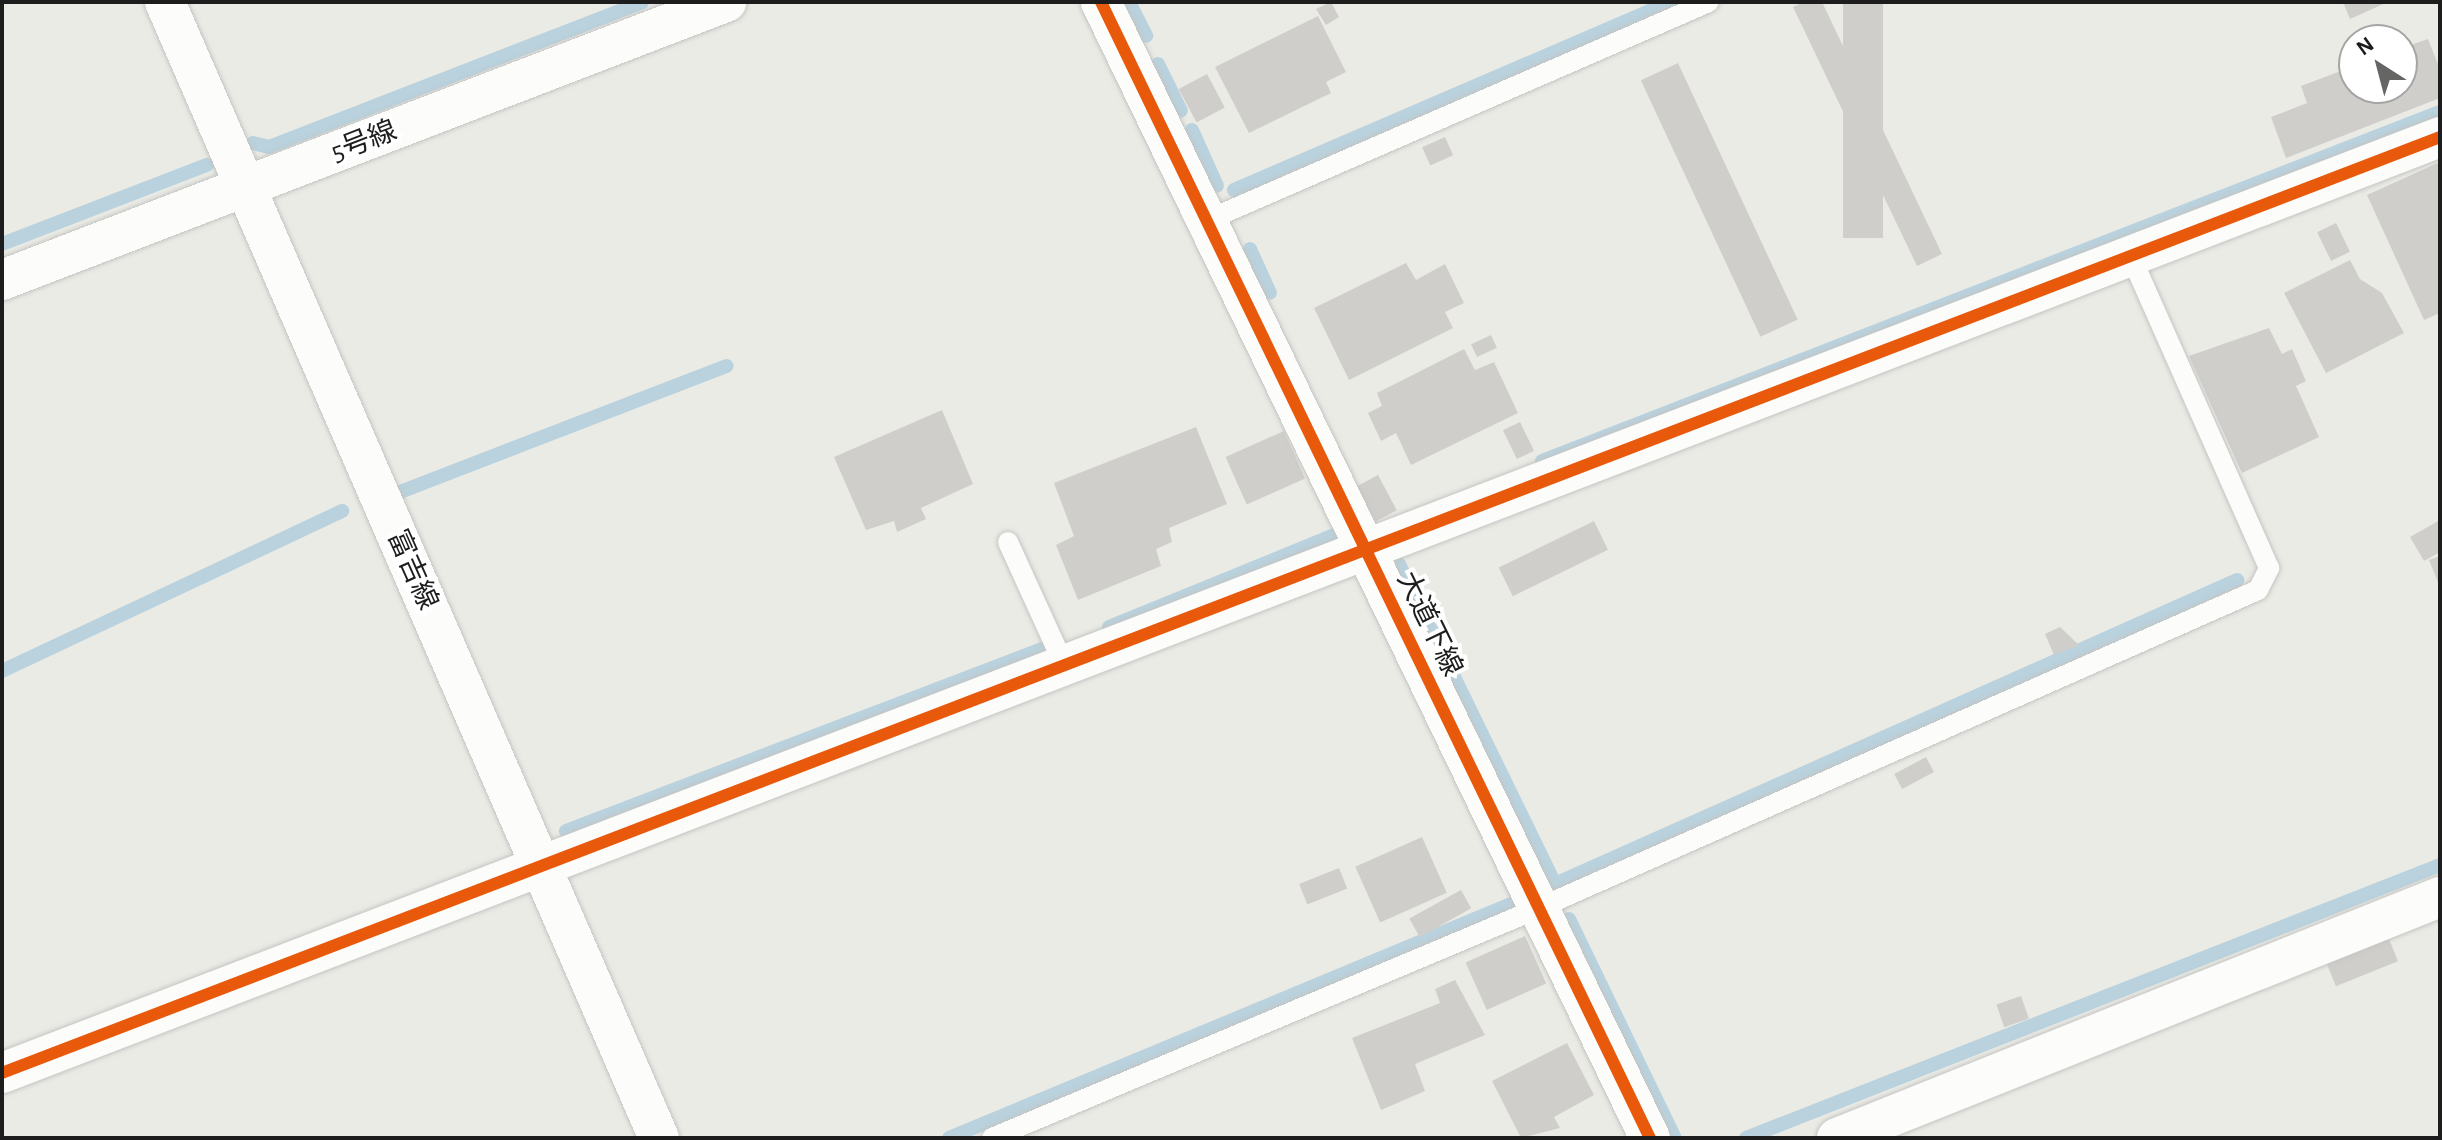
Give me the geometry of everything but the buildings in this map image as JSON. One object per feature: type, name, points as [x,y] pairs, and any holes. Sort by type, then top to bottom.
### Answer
[{"type":"street","name":"富吉線","points":[[165,2],[659,1138]]},
{"type":"street","name":"5号線","points":[[2,280],[726,2]]},
{"type":"street","name":"大道下線","points":[[1101,2],[1650,1138]]},
{"type":"street","points":[[2,1073],[543,870],[2440,137]]},
{"type":"street","points":[[1837,1138],[2440,897]]},
{"type":"lane","points":[[1208,220],[1709,2]]},
{"type":"lane","points":[[992,1138],[1539,908],[2258,590],[2269,568],[2131,257]]},
{"type":"lane","points":[[1008,542],[1065,667]]},
{"type":"waterway","points":[[253,143],[269,147],[642,2]]},
{"type":"waterway","points":[[1129,2],[1146,36]]},
{"type":"waterway","points":[[1234,190],[1671,2]]},
{"type":"waterway","points":[[1158,64],[1181,111]]},
{"type":"waterway","points":[[1542,461],[2440,112]]},
{"type":"waterway","points":[[1192,130],[1217,186]]},
{"type":"waterway","points":[[2,244],[207,165]]},
{"type":"waterway","points":[[1250,249],[1270,293]]},
{"type":"waterway","points":[[400,492],[727,366]]},
{"type":"waterway","points":[[2,671],[342,511]]},
{"type":"waterway","points":[[1109,627],[1335,535]]},
{"type":"waterway","points":[[1399,564],[1555,884],[2237,580]]},
{"type":"waterway","points":[[566,831],[1042,649]]},
{"type":"waterway","points":[[1746,1138],[2440,865]]},
{"type":"waterway","points":[[949,1138],[1516,902]]},
{"type":"waterway","points":[[1569,919],[1675,1138]]},
{"type":"cycle path","points":[[1101,2],[1650,1138]]},
{"type":"cycle path","points":[[2,1073],[2440,137]]}]
